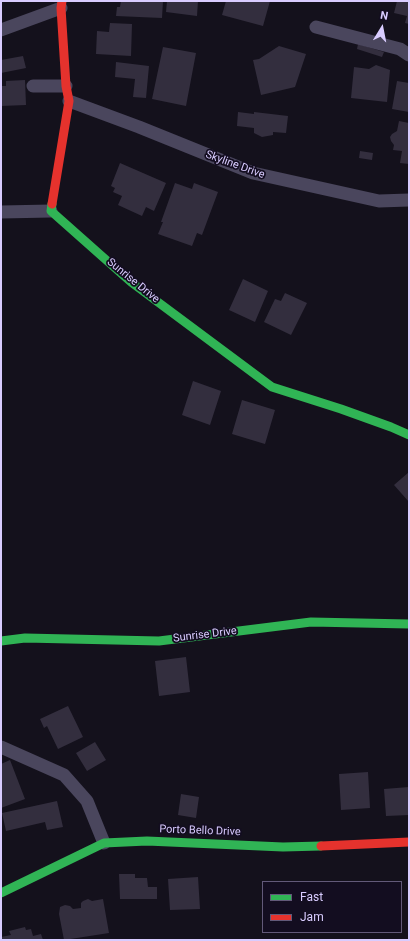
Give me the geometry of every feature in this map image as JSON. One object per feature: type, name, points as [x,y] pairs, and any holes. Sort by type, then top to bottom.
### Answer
[{"type":"street","points":[[1,30],[62,5],[66,86],[69,101],[51,211],[1,212]]},
{"type":"street","points":[[316,27],[400,50],[409,55]]},
{"type":"street","points":[[33,86],[66,86]]},
{"type":"street","name":"Skyline Drive","points":[[69,101],[139,127],[253,173],[379,201],[409,200]]},
{"type":"street","name":"Sunrise Drive","points":[[51,211],[131,282],[272,388],[341,409],[409,435]]},
{"type":"street","name":"Sunrise Drive","points":[[1,642],[25,638],[159,641],[311,622],[409,624]]},
{"type":"street","points":[[1,747],[64,775],[87,801],[104,844]]},
{"type":"street","name":"Porto Bello Drive","points":[[1,893],[104,844],[147,841],[283,847],[409,842]]},
{"type":"building","points":[[121,1],[163,1],[162,18],[116,16],[117,7],[120,7]]},
{"type":"building","points":[[167,1],[198,1],[197,16],[166,12]]},
{"type":"building","points":[[226,1],[270,1],[263,26],[222,15]]},
{"type":"building","points":[[397,1],[409,1],[409,24],[405,23],[407,16],[394,13]]},
{"type":"building","points":[[110,23],[132,24],[131,56],[96,54],[97,31],[109,32]]},
{"type":"building","points":[[358,44],[384,52],[382,57],[357,49]]},
{"type":"building","points":[[279,46],[306,54],[295,87],[261,95],[253,60],[259,59]]},
{"type":"building","points":[[163,47],[196,53],[186,106],[152,99]]},
{"type":"building","points":[[23,56],[26,68],[1,73],[1,60]]},
{"type":"building","points":[[116,62],[149,66],[146,98],[133,97],[135,79],[115,77]]},
{"type":"building","points":[[376,65],[390,70],[387,102],[351,98],[354,67],[369,69]]},
{"type":"building","points":[[25,80],[26,105],[1,106],[1,86],[6,86],[6,81]]},
{"type":"building","points":[[397,81],[409,83],[409,112],[392,109]]},
{"type":"building","points":[[238,112],[254,114],[254,112],[288,116],[286,133],[273,132],[273,135],[262,137],[254,133],[254,128],[237,126]]},
{"type":"building","points":[[399,121],[409,123],[409,164],[400,163],[402,151],[393,150],[394,145],[390,137],[397,131]]},
{"type":"building","points":[[360,151],[373,153],[372,160],[359,158]]},
{"type":"building","points":[[120,163],[166,183],[154,211],[146,207],[142,216],[118,205],[122,196],[113,192],[115,188],[111,186]]},
{"type":"building","points":[[175,183],[192,189],[194,183],[218,192],[202,235],[197,233],[192,246],[158,234]]},
{"type":"building","points":[[243,279],[268,291],[255,322],[229,310]]},
{"type":"building","points":[[285,293],[307,303],[291,335],[264,322],[275,299],[281,301]]},
{"type":"building","points":[[193,381],[221,391],[210,425],[182,415]]},
{"type":"building","points":[[242,400],[275,410],[265,444],[232,434]]},
{"type":"building","points":[[409,472],[409,502],[394,485]]},
{"type":"building","points":[[186,657],[190,692],[159,696],[155,661]]},
{"type":"building","points":[[68,706],[83,737],[58,749],[47,726],[44,728],[40,719]]},
{"type":"building","points":[[95,742],[106,760],[87,771],[76,753]]},
{"type":"building","points":[[10,760],[25,799],[1,808],[1,764]]},
{"type":"building","points":[[368,772],[370,808],[341,810],[339,774]]},
{"type":"building","points":[[409,787],[409,815],[386,816],[384,789]]},
{"type":"building","points":[[181,794],[199,797],[196,818],[178,815]]},
{"type":"building","points":[[57,801],[63,827],[47,830],[45,822],[6,831],[2,813]]},
{"type":"building","points":[[119,874],[135,874],[135,878],[147,878],[148,887],[157,887],[157,899],[120,899]]},
{"type":"building","points":[[198,877],[200,909],[170,910],[168,879]]},
{"type":"building","points":[[88,899],[92,901],[103,899],[109,933],[64,940],[59,914],[60,907],[65,905],[70,906],[73,909],[81,908],[81,903]]},
{"type":"building","points":[[25,927],[26,930],[31,929],[33,936],[41,934],[43,940],[1,940],[1,937],[11,935],[9,931]]},
{"type":"traffic: fast","points":[[52,204],[51,211],[131,282],[272,387],[341,409],[409,435]]},
{"type":"traffic: fast","points":[[1,641],[25,638],[159,641],[311,622],[409,624]]},
{"type":"traffic: fast","points":[[1,893],[104,843],[147,841],[283,847],[321,846]]},
{"type":"traffic: jam","points":[[52,204],[69,101],[66,86],[61,8],[62,1]]},
{"type":"traffic: jam","points":[[321,846],[409,842]]}]
